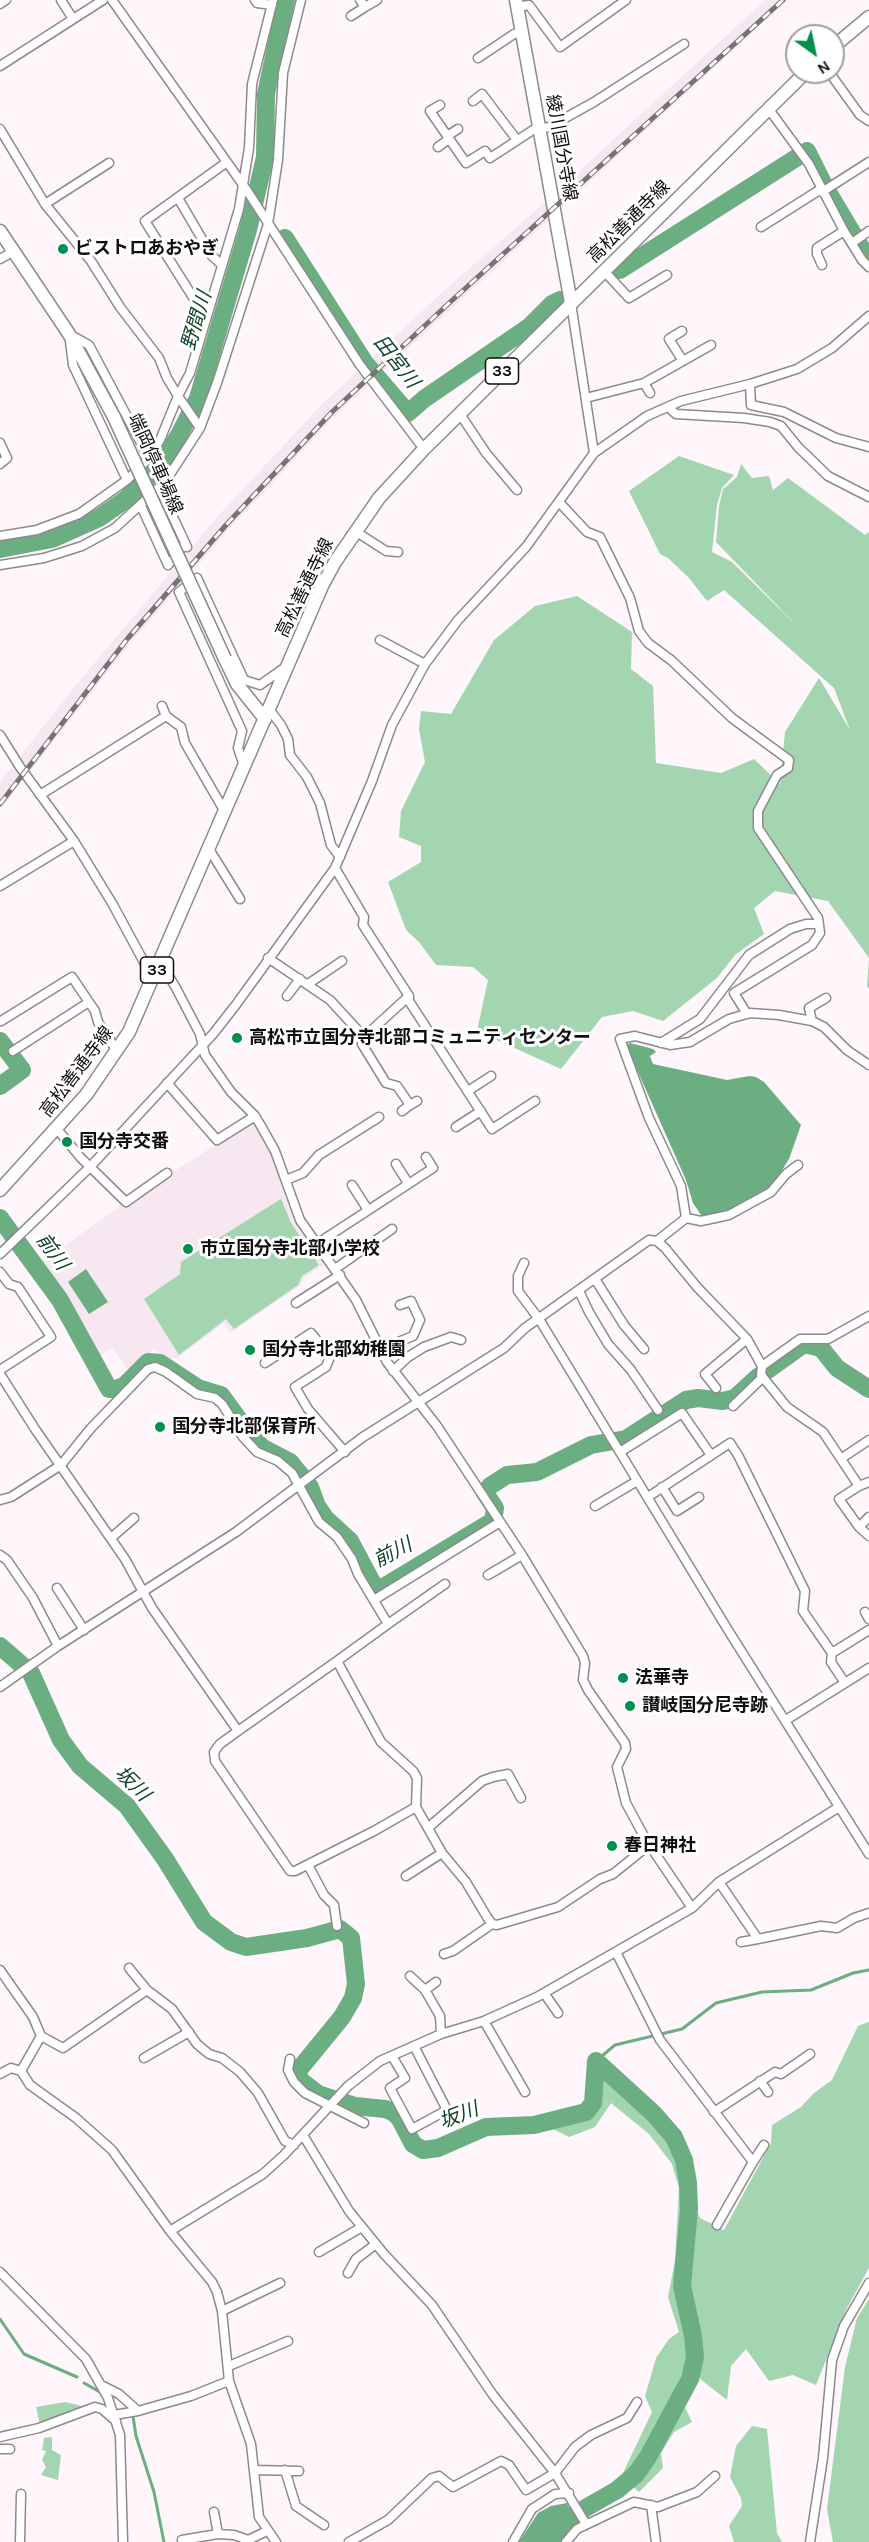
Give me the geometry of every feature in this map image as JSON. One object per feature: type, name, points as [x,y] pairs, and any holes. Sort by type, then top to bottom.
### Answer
[{"type":"main road","name":"綾川国分寺線","points":[[524,3],[522,32],[571,303]]},
{"type":"main road","points":[[845,37],[869,17]]},
{"type":"main road","name":"高松善通寺線","points":[[0,1190],[86,1095],[129,1032],[322,586],[355,531],[379,498],[424,449],[793,84]]},
{"type":"main road","name":"端岡停車場線","points":[[0,231],[69,334],[114,417],[237,684],[267,714]]},
{"type":"street","points":[[0,4],[6,0]]},
{"type":"street","points":[[61,0],[73,19]]},
{"type":"street","points":[[1,61],[103,0]]},
{"type":"street","points":[[112,0],[245,187],[360,365],[424,449]]},
{"type":"street","points":[[0,536],[37,530],[79,513],[128,480],[149,458],[160,440],[190,373],[245,187],[252,84],[272,3],[257,3],[255,0]]},
{"type":"street","points":[[0,565],[44,558],[82,546],[115,528],[160,489],[200,427],[217,383],[267,222],[278,160],[283,73],[301,0]]},
{"type":"street","points":[[351,16],[363,4],[377,0]]},
{"type":"street","points":[[524,3],[560,47],[626,0]]},
{"type":"street","points":[[478,58],[514,34],[522,32]]},
{"type":"street","points":[[440,105],[430,111],[466,163],[485,151],[490,158],[517,140],[549,127],[594,102],[684,44]]},
{"type":"street","points":[[838,84],[860,115],[869,121]]},
{"type":"street","points":[[473,101],[482,94],[517,140]]},
{"type":"street","points":[[768,108],[803,154],[844,231],[861,260],[869,267]]},
{"type":"street","points":[[0,129],[27,170],[45,204],[91,261],[120,307],[159,358],[167,378],[200,427]]},
{"type":"street","points":[[438,147],[458,129]]},
{"type":"street","points":[[206,318],[145,220],[228,162]]},
{"type":"street","points":[[761,227],[869,162]]},
{"type":"street","points":[[45,204],[110,163]]},
{"type":"street","points":[[178,198],[212,256],[222,265]]},
{"type":"street","points":[[822,265],[817,248],[844,231]]},
{"type":"street","points":[[852,243],[869,231]]},
{"type":"street","points":[[0,259],[14,251]]},
{"type":"street","points":[[605,272],[629,298],[668,275]]},
{"type":"street","points":[[571,303],[594,453]]},
{"type":"street","points":[[0,1254],[90,1167],[235,1006],[335,868],[372,781],[392,725],[425,664],[458,620],[526,547],[594,453],[647,416],[681,401],[777,376],[813,361],[869,316]]},
{"type":"street","points":[[682,331],[669,339],[683,361]]},
{"type":"street","points":[[69,334],[89,345],[149,458]]},
{"type":"street","points":[[69,334],[73,365],[128,480]]},
{"type":"street","points":[[586,398],[644,383],[711,345]]},
{"type":"street","points":[[644,383],[650,393]]},
{"type":"street","points":[[750,384],[751,405],[784,412],[836,438],[869,447]]},
{"type":"street","points":[[668,407],[676,414],[744,418],[781,426],[798,447],[828,476],[869,498]]},
{"type":"street","points":[[459,414],[486,453],[517,489]]},
{"type":"street","points":[[0,443],[7,458],[0,464]]},
{"type":"street","points":[[141,506],[168,565],[186,546],[160,489]]},
{"type":"street","points":[[559,502],[587,532],[600,537],[630,598],[639,631],[648,643],[671,660],[732,718],[789,760],[788,768],[777,775],[758,811],[758,828],[818,918],[820,933],[812,945],[734,993],[747,1014]]},
{"type":"street","points":[[355,531],[386,551],[398,552]]},
{"type":"street","points":[[244,766],[238,748],[242,731],[180,592],[197,578],[244,680],[260,685],[288,666]]},
{"type":"street","points":[[380,640],[425,664]]},
{"type":"street","points":[[162,706],[166,716],[181,727],[184,743],[225,812]]},
{"type":"street","points":[[267,714],[281,725],[288,740],[290,755],[307,777],[320,803],[331,845],[340,857]]},
{"type":"street","points":[[40,795],[166,716]]},
{"type":"street","points":[[0,735],[74,841],[145,963],[156,972],[170,978],[200,1034],[205,1055],[218,1076],[255,1116],[275,1151],[300,1220],[356,1300],[393,1371],[419,1403],[522,1554],[583,1656],[585,1663],[583,1680],[625,1743],[626,1749],[617,1767],[635,1823],[692,1908]]},
{"type":"street","points":[[0,886],[74,841]]},
{"type":"street","points":[[209,849],[240,899]]},
{"type":"street","points":[[335,868],[364,917],[363,925],[492,1129],[535,1101]]},
{"type":"street","points":[[661,1043],[700,1019],[749,956],[790,929],[806,924],[819,924]]},
{"type":"street","points":[[268,958],[330,1000],[364,1037]]},
{"type":"street","points":[[287,996],[304,982],[342,961]]},
{"type":"street","points":[[1,1022],[72,977],[95,1011],[98,1022],[117,1051]]},
{"type":"street","points":[[402,1111],[414,1103],[397,1086],[386,1083],[362,1044],[364,1037],[409,996]]},
{"type":"street","points":[[812,1021],[809,1008],[826,998]]},
{"type":"street","points":[[13,1051],[89,1002]]},
{"type":"street","points":[[686,1218],[681,1186],[649,1118],[620,1039],[635,1036],[670,1045],[690,1042],[729,1019],[747,1014],[780,1015],[812,1021],[824,1027],[847,1050],[869,1065]]},
{"type":"street","points":[[468,1091],[492,1076]]},
{"type":"street","points":[[167,1083],[217,1140],[255,1116]]},
{"type":"street","points":[[456,1127],[481,1111]]},
{"type":"street","points":[[286,1180],[303,1173],[319,1155],[379,1117]]},
{"type":"street","points":[[57,1128],[90,1167],[126,1202],[167,1173]]},
{"type":"street","points":[[318,1243],[433,1168],[426,1157]]},
{"type":"street","points":[[396,1164],[408,1183]]},
{"type":"street","points":[[657,1241],[686,1218],[701,1221],[729,1215],[771,1192],[786,1174],[798,1165]]},
{"type":"street","points":[[352,1185],[368,1210]]},
{"type":"street","points":[[296,1303],[392,1229]]},
{"type":"street","points":[[0,1687],[58,1646],[236,1532],[381,1425],[504,1348],[525,1328],[649,1240],[657,1241],[747,1339],[762,1366],[762,1377],[787,1407],[824,1432],[859,1486]]},
{"type":"street","points":[[524,1263],[518,1276],[518,1291],[539,1319],[869,1854]]},
{"type":"street","points":[[0,1272],[9,1284],[18,1287],[51,1337],[0,1372],[111,1538],[143,1593],[238,1731]]},
{"type":"street","points":[[595,1279],[624,1324],[644,1349]]},
{"type":"street","points":[[579,1291],[608,1344],[631,1370],[658,1410]]},
{"type":"street","points":[[381,1349],[413,1336],[420,1320],[411,1301],[400,1305]]},
{"type":"street","points":[[762,1366],[800,1339],[828,1339],[869,1316]]},
{"type":"street","points":[[265,1363],[311,1333],[330,1357],[326,1367],[295,1387],[308,1409],[345,1452]]},
{"type":"street","points":[[393,1371],[408,1357],[424,1347],[451,1337],[461,1340]]},
{"type":"street","points":[[716,1388],[705,1374],[747,1339]]},
{"type":"street","points":[[0,1500],[10,1497],[61,1465],[91,1428],[136,1380],[148,1369],[155,1367],[197,1394],[214,1398],[222,1404],[243,1437],[257,1452],[278,1461],[292,1473],[319,1522],[337,1537],[352,1559],[358,1574],[388,1624]]},
{"type":"street","points":[[733,1406],[762,1377]]},
{"type":"street","points":[[620,1452],[681,1413],[711,1455]]},
{"type":"street","points":[[842,1458],[869,1440]]},
{"type":"street","points":[[648,1497],[730,1443],[805,1591],[803,1611],[831,1653],[831,1662],[845,1683]]},
{"type":"street","points":[[595,1506],[637,1481]]},
{"type":"street","points":[[869,1482],[839,1499],[859,1527],[869,1536]]},
{"type":"street","points":[[662,1487],[677,1511],[699,1497]]},
{"type":"street","points":[[859,1527],[869,1517]]},
{"type":"street","points":[[111,1538],[134,1518]]},
{"type":"street","points":[[374,1600],[500,1522]]},
{"type":"street","points":[[488,1575],[522,1554]]},
{"type":"street","points":[[0,1555],[7,1560],[33,1598],[58,1646]]},
{"type":"street","points":[[416,1807],[308,1865],[291,1871],[220,1770],[214,1752],[220,1744],[445,1584]]},
{"type":"street","points":[[57,1588],[84,1630]]},
{"type":"street","points":[[831,1653],[869,1630]]},
{"type":"street","points":[[337,1661],[381,1742],[413,1771],[417,1778],[416,1807],[442,1853],[466,1882],[492,1924]]},
{"type":"street","points":[[786,1720],[869,1668]]},
{"type":"street","points":[[429,1827],[482,1781],[493,1777],[508,1774],[521,1798]]},
{"type":"street","points":[[170,2231],[263,2174],[363,2073],[392,2056],[441,2034],[484,2021],[544,1993],[692,1908],[719,1882],[839,1807]]},
{"type":"street","points":[[444,1954],[453,1951],[492,1924],[497,1925],[558,1907],[600,1879],[613,1874],[649,1845]]},
{"type":"street","points":[[406,1876],[442,1853]]},
{"type":"street","points":[[308,1865],[324,1895],[334,1905],[338,1926]]},
{"type":"street","points":[[719,1882],[758,1939]]},
{"type":"street","points":[[741,1942],[821,1926],[837,1928],[869,1912]]},
{"type":"street","points":[[616,1952],[660,2040],[753,2162]]},
{"type":"street","points":[[129,1968],[147,1990],[172,2009],[197,2044],[209,2054],[222,2058],[240,2072],[258,2093],[285,2141],[294,2145]]},
{"type":"street","points":[[0,1970],[33,2017],[41,2036],[63,2048],[147,1990]]},
{"type":"street","points":[[410,1976],[424,1990],[440,2016],[441,2034]]},
{"type":"street","points":[[424,1990],[436,1982]]},
{"type":"street","points":[[544,1993],[558,2013]]},
{"type":"street","points":[[484,2021],[525,2091]]},
{"type":"street","points":[[144,2058],[189,2032]]},
{"type":"street","points":[[21,2071],[41,2036]]},
{"type":"street","points":[[392,2056],[405,2079],[390,2088],[412,2129],[447,2110],[414,2046]]},
{"type":"street","points":[[714,2112],[760,2081],[775,2072],[781,2074],[810,2054]]},
{"type":"street","points":[[290,2059],[288,2070],[294,2082],[304,2093],[332,2104],[342,2114],[364,2123]]},
{"type":"street","points":[[0,2074],[11,2068],[21,2071],[30,2085],[76,2118],[112,2150],[170,2231],[212,2282],[222,2311],[229,2381],[251,2444],[259,2517],[276,2542]]},
{"type":"street","points":[[760,2081],[768,2092]]},
{"type":"street","points":[[303,2135],[349,2211],[432,2305],[494,2395],[555,2473],[586,2523]]},
{"type":"street","points":[[717,2225],[764,2145]]},
{"type":"street","points":[[319,2252],[362,2227]]},
{"type":"street","points":[[348,2273],[356,2259],[376,2244]]},
{"type":"street","points":[[0,2272],[86,2359],[102,2386],[120,2435],[123,2542]]},
{"type":"street","points":[[222,2311],[280,2283]]},
{"type":"street","points":[[810,2542],[823,2458],[832,2360],[844,2326],[869,2283]]},
{"type":"street","points":[[229,2366],[288,2341]]},
{"type":"street","points":[[115,2419],[191,2396],[229,2381]]},
{"type":"street","points":[[102,2386],[119,2394],[138,2411]]},
{"type":"street","points":[[350,2542],[388,2520],[432,2478],[439,2476],[453,2487],[501,2461],[509,2465],[526,2490],[555,2473],[575,2447],[591,2435],[627,2418],[637,2402]]},
{"type":"street","points":[[0,2437],[59,2422],[78,2412],[95,2407],[102,2409],[115,2419]]},
{"type":"street","points":[[255,2470],[300,2471]]},
{"type":"street","points":[[285,2470],[296,2506],[324,2525]]},
{"type":"street","points":[[566,2542],[586,2523],[634,2502],[658,2507],[684,2498],[697,2492],[715,2476]]},
{"type":"street","points":[[20,2542],[21,2494]]},
{"type":"street","points":[[513,2542],[532,2509],[555,2494],[571,2496]]},
{"type":"street","points":[[651,2505],[656,2542]]},
{"type":"street","points":[[214,2512],[219,2534]]},
{"type":"street","points":[[182,2540],[219,2534],[234,2535],[248,2540],[267,2531]]},
{"type":"shaded area","points":[[765,0],[788,0],[378,376],[376,373],[374,376],[376,378],[336,415],[230,528],[132,641],[0,810],[0,782],[71,691],[217,517],[323,403],[365,365],[367,367],[367,363],[438,296],[552,196]]},
{"type":"shaded area","points":[[679,456],[734,475],[722,488],[717,505],[712,552],[732,562],[797,626],[716,542],[723,489],[737,477],[741,464],[752,478],[769,476],[773,490],[788,478],[865,535],[869,532],[869,958],[828,901],[775,891],[754,908],[764,934],[735,955],[717,978],[663,1021],[633,1011],[602,1017],[561,1069],[477,1031],[488,980],[473,967],[436,965],[419,942],[406,930],[388,882],[421,862],[421,846],[399,837],[401,811],[425,762],[419,729],[421,711],[451,714],[494,640],[535,606],[577,596],[632,632],[631,669],[653,686],[656,763],[721,773],[754,759],[780,784],[785,732],[819,678],[850,730],[834,688],[724,590],[707,601],[689,578],[668,558],[660,554],[629,491]]},
{"type":"shaded area","points":[[869,958],[869,989],[867,986]]},
{"type":"shaded area","points":[[630,1043],[653,1049],[656,1052],[650,1056],[653,1064],[727,1080],[749,1076],[764,1082],[801,1125],[789,1159],[770,1190],[731,1211],[703,1218],[693,1203],[686,1180],[626,1045]]},
{"type":"shaded area","name":"市立国分寺北部小学校","points":[[253,1121],[272,1154],[287,1203],[295,1220],[325,1264],[304,1278],[301,1285],[230,1333],[224,1324],[178,1357],[164,1362],[155,1349],[128,1370],[112,1348],[94,1360],[72,1314],[39,1264],[123,1204]]},
{"type":"shaded area","points":[[281,1199],[291,1223],[319,1265],[302,1276],[298,1285],[234,1329],[226,1319],[179,1355],[144,1299],[180,1274],[181,1262]]},
{"type":"shaded area","points":[[86,1269],[108,1302],[89,1314],[68,1282]]},
{"type":"shaded area","points":[[869,2022],[869,2268],[847,2308],[816,2385],[793,2375],[769,2381],[746,2349],[731,2366],[727,2400],[685,2367],[676,2388],[692,2422],[674,2432],[661,2453],[663,2468],[639,2492],[621,2477],[652,2412],[645,2396],[656,2358],[669,2339],[679,2332],[668,2297],[675,2260],[679,2188],[672,2164],[649,2134],[611,2103],[595,2127],[569,2137],[549,2127],[581,2118],[594,2110],[599,2071],[652,2119],[673,2147],[680,2172],[700,2218],[724,2230],[771,2143],[772,2125],[801,2107],[814,2093],[832,2080],[858,2026]]},
{"type":"shaded area","points":[[869,2299],[869,2542],[833,2542],[827,2509],[845,2367],[857,2318]]},
{"type":"shaded area","points":[[65,2402],[86,2407],[40,2425],[36,2407]]},
{"type":"shaded area","points":[[752,2426],[767,2429],[777,2533],[782,2542],[734,2542],[729,2526],[742,2506],[741,2498],[730,2477],[736,2446]]},
{"type":"shaded area","points":[[52,2437],[52,2450],[61,2455],[58,2480],[41,2475],[46,2467],[42,2460],[46,2451],[42,2450],[44,2438]]},
{"type":"shaded area","points":[[567,2503],[577,2525],[570,2529],[561,2542],[519,2542],[538,2513],[551,2506]]},
{"type":"waterway","name":"野間川","points":[[0,549],[52,539],[99,518],[125,500],[158,468],[178,437],[198,398],[248,230],[265,157],[266,94],[286,0]]},
{"type":"waterway","name":"田宮川","points":[[620,270],[807,151],[825,187],[869,257]]},
{"type":"waterway","name":"田宮川","points":[[285,238],[365,363],[408,413],[424,399],[529,327],[552,304],[560,300]]},
{"type":"waterway","name":"前川","points":[[0,1041],[22,1070],[0,1086]]},
{"type":"waterway","name":"前川","points":[[0,1218],[60,1300],[109,1389],[124,1386],[148,1362],[160,1363],[198,1388],[221,1395],[251,1436],[263,1448],[290,1462],[310,1487],[317,1506],[326,1519],[350,1541],[374,1586],[382,1588],[493,1521],[495,1508],[485,1493],[490,1486],[507,1475],[537,1472],[591,1445],[626,1439],[686,1400],[698,1398],[723,1401],[735,1398],[758,1377],[804,1344],[821,1348],[837,1368],[869,1389]]},
{"type":"waterway","name":"坂川","points":[[0,1646],[31,1673],[61,1740],[80,1766],[127,1806],[165,1859],[204,1922],[231,1942],[246,1947],[307,1938],[340,1929],[351,1938],[356,1984],[353,1998],[342,2017],[297,2072],[301,2081],[318,2094],[355,2106],[393,2112],[400,2119],[413,2144],[423,2150],[438,2148],[486,2127],[534,2125],[586,2112],[593,2103],[596,2061],[654,2114],[674,2137],[684,2160],[688,2183],[689,2209],[682,2286],[693,2336],[695,2357],[690,2379],[648,2457],[636,2474],[617,2490],[556,2525],[547,2542]]},
{"type":"waterway","points":[[596,2061],[615,2045],[682,2029],[716,2003],[762,1992],[811,1990],[853,1973],[869,1970]]},
{"type":"waterway","points":[[0,2319],[24,2354],[77,2377]]},
{"type":"waterway","points":[[84,2383],[100,2392]]},
{"type":"waterway","points":[[133,2416],[136,2436],[154,2492],[164,2542]]},
{"type":"railway","points":[[0,804],[128,638],[226,525],[332,412],[783,0]]},
{"type":"place","name":"ビストロあおやぎ","points":[[63,249]]},
{"type":"place","name":"高松市立国分寺北部コミュニティセンター","points":[[237,1038]]},
{"type":"place","name":"国分寺交番","points":[[67,1142]]},
{"type":"place","name":"市立国分寺北部小学校","points":[[188,1249]]},
{"type":"place","name":"国分寺北部幼稚園","points":[[250,1350]]},
{"type":"place","name":"国分寺北部保育所","points":[[160,1427]]},
{"type":"place","name":"法華寺","points":[[623,1678]]},
{"type":"place","name":"讃岐国分尼寺跡","points":[[630,1706]]},
{"type":"place","name":"春日神社","points":[[612,1846]]}]
